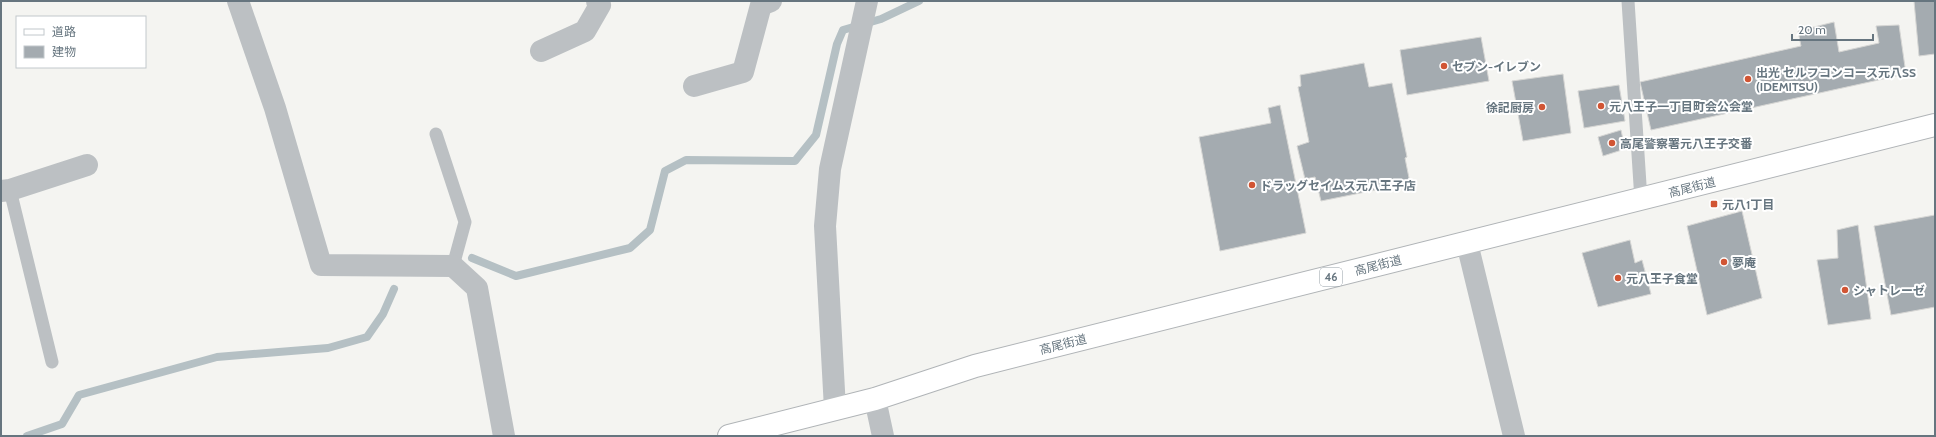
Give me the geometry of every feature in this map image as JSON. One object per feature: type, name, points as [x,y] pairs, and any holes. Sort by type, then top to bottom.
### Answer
[{"type":"main road","name":"高尾街道","points":[[729,436],[875,398],[975,366],[1641,200],[1935,124]]},
{"type":"street","points":[[238,1],[275,108],[321,265],[453,266],[478,288],[504,436]]},
{"type":"street","points":[[541,51],[585,31],[600,5],[597,1]]},
{"type":"street","points":[[694,86],[743,72],[764,2]]},
{"type":"street","points":[[835,409],[825,226],[830,169],[866,3]]},
{"type":"street","points":[[6,191],[87,165]]},
{"type":"street","points":[[1467,243],[1514,436]]},
{"type":"street","points":[[875,398],[883,436]]},
{"type":"lane","points":[[1628,1],[1641,200]]},
{"type":"lane","points":[[436,134],[465,222],[453,266]]},
{"type":"lane","points":[[6,191],[52,362]]},
{"type":"building","points":[[1914,1],[1935,1],[1935,54],[1919,56]]},
{"type":"building","points":[[1834,22],[1839,52],[1879,43],[1876,26],[1899,25],[1906,74],[1651,130],[1640,82],[1801,46],[1798,31]]},
{"type":"building","name":"セブン-イレブン","points":[[1481,37],[1489,81],[1407,95],[1400,50]]},
{"type":"building","points":[[1364,63],[1369,87],[1392,83],[1407,157],[1405,158],[1410,183],[1321,201],[1315,177],[1305,179],[1297,146],[1309,142],[1298,87],[1301,86],[1300,75]]},
{"type":"building","name":"徐記厨房","points":[[1563,74],[1571,133],[1523,141],[1512,81]]},
{"type":"building","name":"元八王子一丁目町会公会堂","points":[[1619,85],[1625,121],[1584,128],[1578,91]]},
{"type":"building","name":"ドラッグセイムス元八王子店","points":[[1280,105],[1306,233],[1220,251],[1199,137],[1271,123],[1268,108]]},
{"type":"building","name":"高尾警察署元八王子交番","points":[[1621,130],[1625,149],[1603,156],[1598,137]]},
{"type":"building","name":"夢庵","points":[[1742,211],[1762,298],[1707,315],[1687,226]]},
{"type":"building","points":[[1935,215],[1935,307],[1891,315],[1874,226]]},
{"type":"building","name":"シャトレーゼ","points":[[1858,225],[1871,319],[1828,325],[1817,260],[1838,258],[1837,230]]},
{"type":"building","name":"元八王子食堂","points":[[1630,240],[1635,263],[1642,260],[1651,294],[1598,307],[1582,253]]},
{"type":"waterway","points":[[472,258],[516,276],[630,248],[650,230],[665,171],[686,160],[795,161],[816,135],[837,44],[843,30],[881,19],[919,1]]},
{"type":"waterway","points":[[27,436],[62,424],[79,395],[217,357],[328,348],[367,337],[383,314],[394,289]]},
{"type":"place","name":"セブン-イレブン","points":[[1444,66]]},
{"type":"place","name":"出光 セルフコンコース元八SS (IDEMITSU)","points":[[1748,79]]},
{"type":"place","name":"元八王子一丁目町会公会堂","points":[[1601,106]]},
{"type":"place","name":"徐記厨房","points":[[1542,107]]},
{"type":"place","name":"高尾警察署元八王子交番","points":[[1612,143]]},
{"type":"place","name":"ドラッグセイムス元八王子店","points":[[1252,185]]},
{"type":"place","name":"元八1丁目","points":[[1714,204]]},
{"type":"place","name":"夢庵","points":[[1724,262]]},
{"type":"place","name":"元八王子食堂","points":[[1618,278]]},
{"type":"place","name":"シャトレーゼ","points":[[1845,290]]}]
